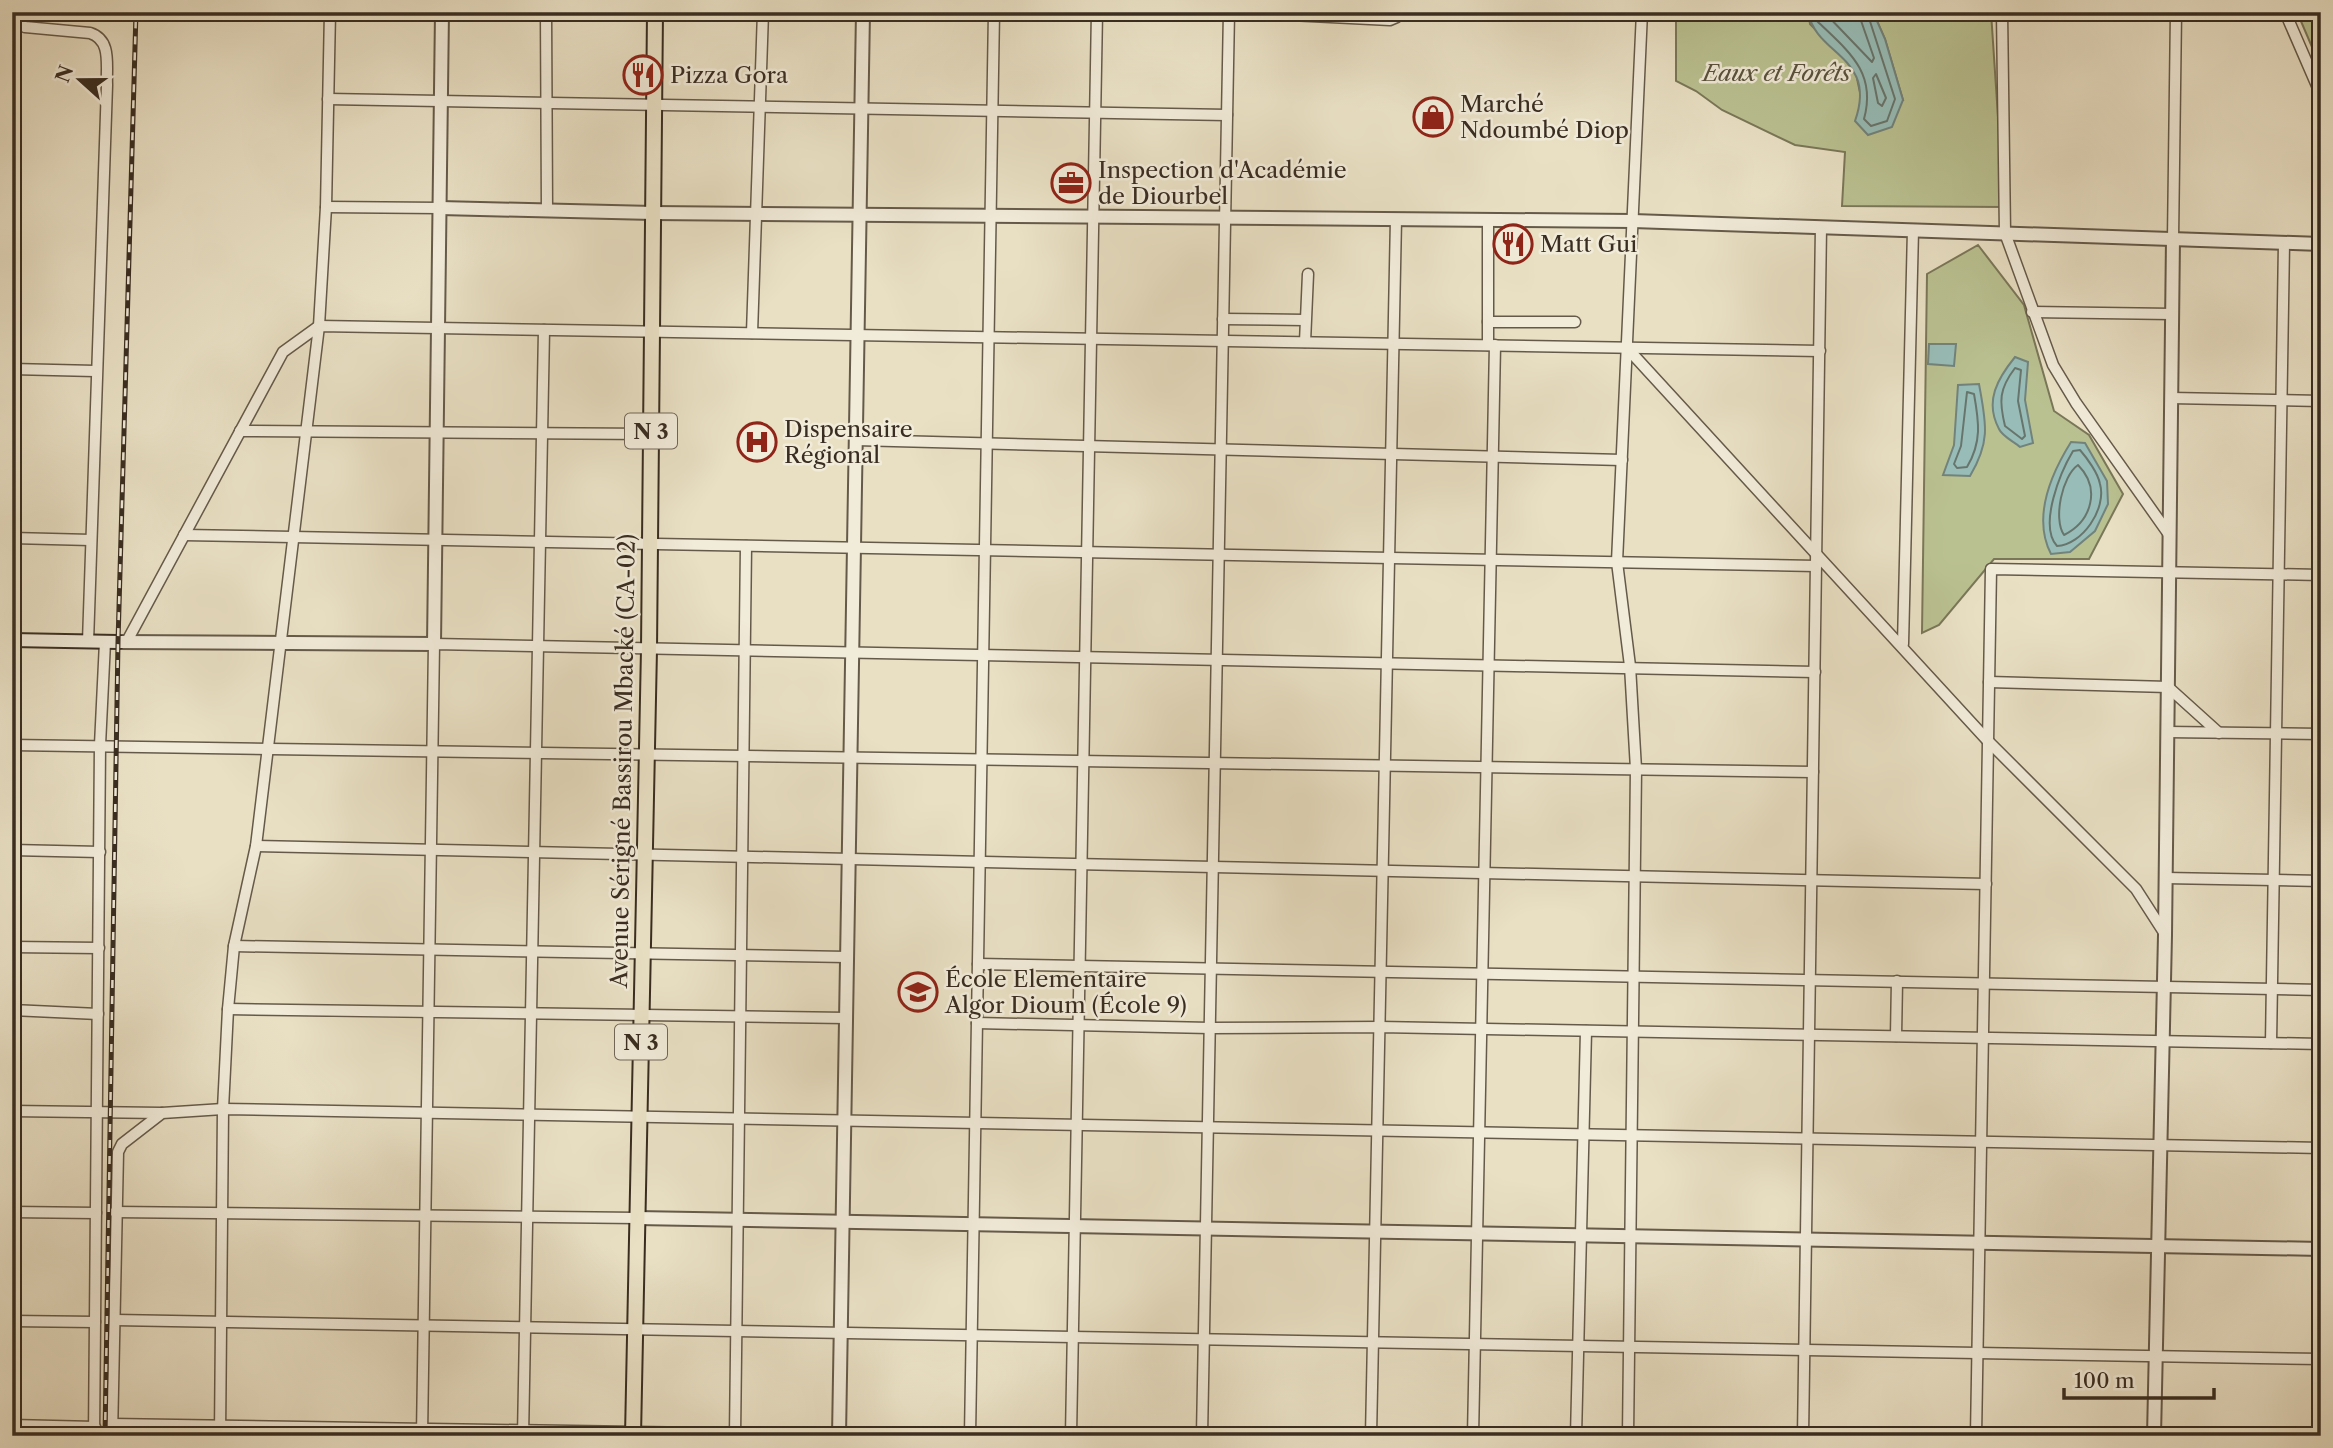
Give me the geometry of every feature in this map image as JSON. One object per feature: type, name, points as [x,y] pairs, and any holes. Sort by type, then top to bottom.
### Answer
[{"type":"main road","name":"N 3","points":[[653,213],[655,12]]},
{"type":"main road","name":"Avenue Sérigné Bassirou Mbacké (CA-02)","points":[[633,1434],[649,649],[653,213]]},
{"type":"street","points":[[220,1430],[223,1109],[228,1009],[234,946],[256,846],[319,326],[326,207],[330,12]]},
{"type":"street","points":[[422,1432],[442,12]]},
{"type":"street","points":[[546,12],[547,211]]},
{"type":"street","points":[[752,333],[763,12]]},
{"type":"street","points":[[839,1435],[863,12]]},
{"type":"street","points":[[970,1436],[994,12]]},
{"type":"street","points":[[1071,1436],[1097,12]]},
{"type":"street","points":[[1202,1436],[1231,12],[1390,20],[1397,17],[1398,12]]},
{"type":"street","points":[[1628,1436],[1636,769],[1630,666],[1617,562],[1642,12]]},
{"type":"street","points":[[2002,12],[2005,233],[2053,365],[2076,403],[2168,533]]},
{"type":"street","points":[[2154,1436],[2165,934],[2176,12]]},
{"type":"street","points":[[2286,12],[2321,95]]},
{"type":"street","points":[[12,20],[25,27],[90,33],[106,44],[107,97],[95,371],[88,642]]},
{"type":"street","points":[[328,99],[1227,114]]},
{"type":"street","points":[[326,207],[653,213],[1633,221],[2321,244]]},
{"type":"street","points":[[1371,1436],[1396,219]]},
{"type":"street","points":[[1473,1436],[1493,454],[1492,345],[1488,322],[1488,220]]},
{"type":"street","points":[[1803,1436],[1821,227]]},
{"type":"street","points":[[1903,644],[1913,230]]},
{"type":"street","points":[[2271,1043],[2284,243]]},
{"type":"street","points":[[1305,342],[1308,274]]},
{"type":"street","points":[[2032,312],[2172,314]]},
{"type":"street","points":[[1223,319],[1305,320]]},
{"type":"street","points":[[1488,322],[1575,322]]},
{"type":"street","points":[[12,1425],[94,1431],[100,745],[116,642],[184,534],[283,352],[319,326],[1820,351]]},
{"type":"street","points":[[523,1433],[544,330]]},
{"type":"street","points":[[1627,348],[1903,644],[1989,741],[2136,889],[2165,934]]},
{"type":"street","points":[[12,369],[95,371]]},
{"type":"street","points":[[2171,398],[2321,401]]},
{"type":"street","points":[[240,431],[651,434]]},
{"type":"street","points":[[856,440],[1493,454],[1622,460]]},
{"type":"street","points":[[184,534],[1816,566]]},
{"type":"street","points":[[12,538],[90,540]]},
{"type":"street","points":[[735,1434],[746,545]]},
{"type":"street","points":[[1976,1436],[1992,569],[2321,575]]},
{"type":"street","points":[[12,640],[434,644],[1488,666],[1630,666],[1815,672]]},
{"type":"street","points":[[1989,682],[2168,687],[2219,733]]},
{"type":"street","points":[[2167,732],[2321,734]]},
{"type":"street","points":[[12,745],[268,746],[1813,772]]},
{"type":"street","points":[[256,846],[1986,884]]},
{"type":"street","points":[[12,850],[100,852]]},
{"type":"street","points":[[2165,878],[2321,881]]},
{"type":"street","points":[[234,946],[847,957]]},
{"type":"street","points":[[12,947],[99,948]]},
{"type":"street","points":[[978,964],[2321,990]]},
{"type":"street","points":[[1896,1036],[1897,981]]},
{"type":"street","points":[[228,1009],[846,1018]]},
{"type":"street","points":[[12,1010],[98,1014]]},
{"type":"street","points":[[977,1023],[1210,1028],[1380,1027],[2321,1044]]},
{"type":"street","points":[[1576,1436],[1586,1031]]},
{"type":"street","points":[[12,1111],[162,1113],[223,1109],[2321,1148]]},
{"type":"street","points":[[162,1113],[122,1144],[118,1152],[112,1430],[891,1436]]},
{"type":"street","points":[[12,1212],[96,1213]]},
{"type":"street","points":[[115,1212],[637,1218],[2321,1249]]},
{"type":"street","points":[[116,1320],[2321,1359]]},
{"type":"street","points":[[12,1321],[95,1322]]},
{"type":"green space","name":"Eaux et Forêts","points":[[1676,12],[1808,12],[1810,24],[1855,69],[1862,102],[1903,100],[1885,39],[1873,12],[1991,12],[2004,207],[1842,206],[1845,152],[1795,145],[1722,110],[1696,91],[1676,81]]},
{"type":"green space","points":[[2297,12],[2321,12],[2321,68]]},
{"type":"green space","points":[[1978,245],[2024,305],[2054,411],[2089,435],[2123,494],[2089,559],[1994,559],[1939,625],[1922,633],[1927,274]]},
{"type":"water","points":[[1808,12],[1873,12],[1885,39],[1903,100],[1892,127],[1868,135],[1855,121],[1860,99],[1858,83],[1852,70],[1813,27]]},
{"type":"water","points":[[1929,344],[1956,344],[1954,366],[1928,364]]},
{"type":"water","points":[[2015,357],[2028,362],[2025,400],[2033,443],[2020,447],[2001,432],[1993,409],[1995,390]]},
{"type":"water","points":[[1979,384],[1985,432],[1977,464],[1970,476],[1943,475],[1954,445],[1958,385]]},
{"type":"water","points":[[2071,442],[2085,443],[2107,481],[2108,504],[2095,531],[2070,552],[2051,554],[2043,525],[2046,496]]},
{"type":"railway","points":[[105,1436],[118,642],[136,12]]},
{"type":"place","name":"Pizza Gora","points":[[643,75]]},
{"type":"place","name":"Marché Ndoumbé Diop","points":[[1433,117]]},
{"type":"place","name":"Inspection d'Académie de Diourbel","points":[[1071,183]]},
{"type":"place","name":"Matt Gui","points":[[1513,244]]},
{"type":"place","name":"Dispensaire Régional","points":[[757,442]]},
{"type":"place","name":"École Elementaire Algor Dioum (École 9)","points":[[918,992]]}]
